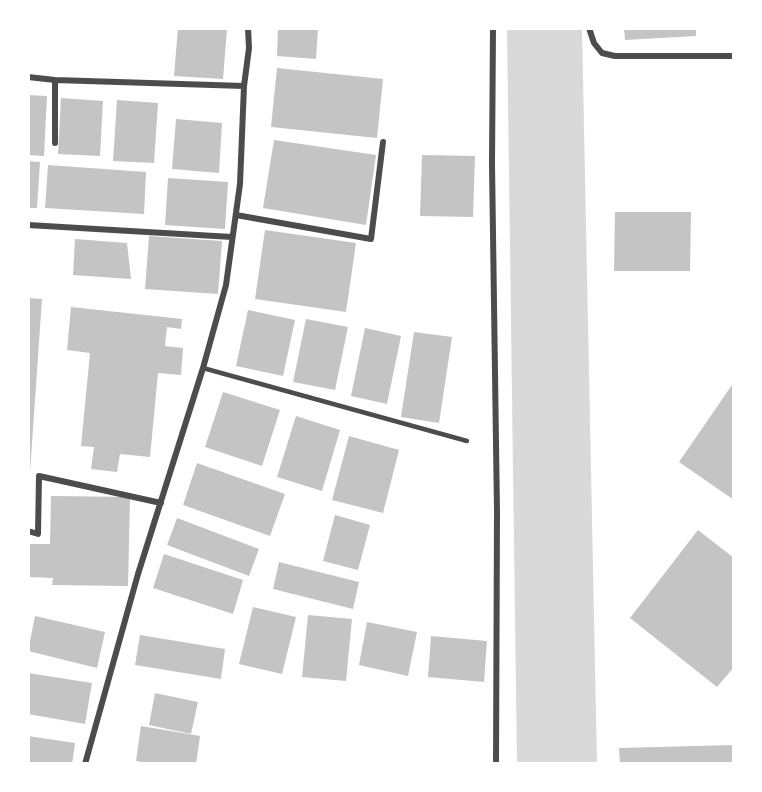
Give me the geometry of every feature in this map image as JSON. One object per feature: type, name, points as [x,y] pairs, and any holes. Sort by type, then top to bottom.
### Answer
[{"type":"street","points":[[85,764],[138,574],[203,368],[226,285],[240,184],[244,86],[249,48],[248,28]]},
{"type":"street","points":[[493,28],[492,164],[497,512],[496,764]]},
{"type":"street","points":[[589,28],[594,43],[602,53],[615,56],[734,56]]},
{"type":"street","points":[[28,77],[55,80],[244,86]]},
{"type":"street","points":[[55,80],[55,143]]},
{"type":"street","points":[[236,215],[371,239],[383,142]]},
{"type":"street","points":[[28,225],[232,237]]},
{"type":"street","points":[[28,531],[38,534],[39,476],[161,503]]},
{"type":"lane","points":[[203,368],[468,441]]},
{"type":"shaded area","points":[[507,29],[582,29],[597,763],[517,763]]},
{"type":"building","points":[[178,28],[227,29],[223,79],[174,76]]},
{"type":"building","points":[[278,28],[318,28],[316,59],[277,56]]},
{"type":"building","points":[[624,28],[696,28],[696,36],[625,40]]},
{"type":"building","points":[[277,68],[383,79],[377,138],[271,127]]},
{"type":"building","points":[[28,95],[47,96],[44,156],[28,155]]},
{"type":"building","points":[[61,98],[103,101],[100,156],[58,154]]},
{"type":"building","points":[[117,100],[158,103],[154,163],[113,161]]},
{"type":"building","points":[[176,119],[222,123],[219,173],[172,169]]},
{"type":"building","points":[[274,140],[376,155],[366,225],[263,208]]},
{"type":"building","points":[[422,155],[475,156],[473,217],[420,216]]},
{"type":"building","points":[[28,161],[40,162],[37,208],[28,208]]},
{"type":"building","points":[[48,165],[146,172],[144,214],[45,208]]},
{"type":"building","points":[[168,178],[228,182],[225,229],[165,225]]},
{"type":"building","points":[[615,212],[691,212],[690,271],[614,271]]},
{"type":"building","points":[[265,230],[356,243],[346,312],[255,299]]},
{"type":"building","points":[[149,236],[222,241],[218,294],[145,289]]},
{"type":"building","points":[[75,239],[127,243],[131,279],[73,275]]},
{"type":"building","points":[[28,298],[42,299],[30,472],[28,472]]},
{"type":"building","points":[[71,307],[182,319],[181,329],[167,327],[165,346],[183,348],[181,375],[158,373],[150,457],[120,454],[117,472],[91,469],[94,447],[81,446],[90,353],[67,350]]},
{"type":"building","points":[[248,310],[295,320],[283,376],[236,366]]},
{"type":"building","points":[[306,319],[348,327],[335,390],[293,382]]},
{"type":"building","points":[[365,328],[401,336],[387,404],[351,396]]},
{"type":"building","points":[[414,332],[452,337],[439,423],[401,417]]},
{"type":"building","points":[[734,382],[734,500],[679,462]]},
{"type":"building","points":[[223,392],[280,410],[262,466],[205,447]]},
{"type":"building","points":[[296,416],[340,430],[322,491],[277,477]]},
{"type":"building","points":[[349,436],[399,450],[383,513],[332,500]]},
{"type":"building","points":[[197,463],[285,494],[270,536],[183,505]]},
{"type":"building","points":[[51,496],[130,497],[128,586],[52,585],[53,578],[28,577],[28,544],[50,544]]},
{"type":"building","points":[[335,515],[370,525],[358,570],[323,561]]},
{"type":"building","points":[[177,518],[259,549],[249,576],[167,545]]},
{"type":"building","points":[[698,530],[734,558],[734,667],[717,687],[630,618]]},
{"type":"building","points":[[164,554],[243,580],[233,614],[153,588]]},
{"type":"building","points":[[279,562],[359,582],[353,609],[273,589]]},
{"type":"building","points":[[253,607],[296,617],[282,674],[239,664]]},
{"type":"building","points":[[308,615],[352,619],[346,681],[302,677]]},
{"type":"building","points":[[35,616],[105,632],[97,668],[28,651]]},
{"type":"building","points":[[367,622],[417,632],[408,676],[359,665]]},
{"type":"building","points":[[140,635],[225,649],[221,679],[135,665]]},
{"type":"building","points":[[431,636],[487,641],[484,682],[428,677]]},
{"type":"building","points":[[28,673],[92,683],[85,724],[28,714]]},
{"type":"building","points":[[155,693],[198,702],[191,734],[149,725]]},
{"type":"building","points":[[141,726],[200,736],[196,764],[151,764],[136,761]]},
{"type":"building","points":[[28,736],[75,743],[72,764],[28,764]]},
{"type":"building","points":[[734,745],[734,764],[620,764],[619,748]]}]
